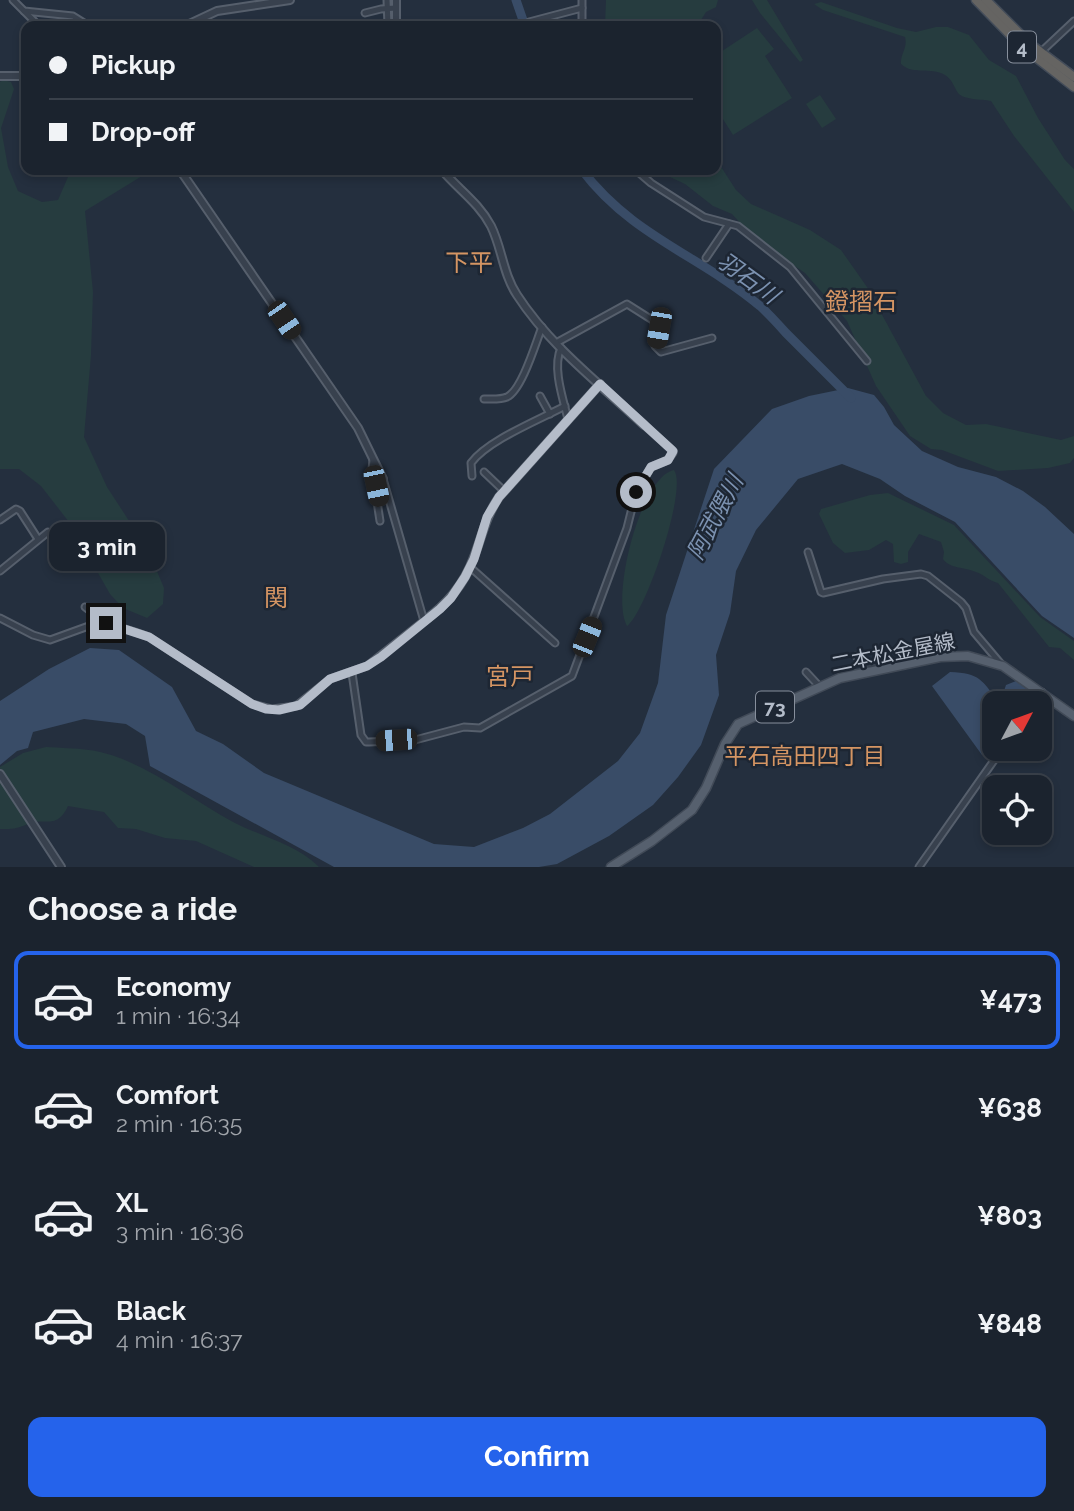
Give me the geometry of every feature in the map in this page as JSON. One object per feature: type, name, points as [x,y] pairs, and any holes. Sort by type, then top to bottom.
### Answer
[{"type":"highway","name":"4","points":[[976,0],[999,25],[1074,87]]},
{"type":"highway","name":"4","points":[[986,0],[1038,56],[1074,77]]},
{"type":"main road","name":"二本松金屋線","points":[[611,867],[652,841],[692,810],[738,724],[840,678],[943,656],[968,656],[1003,666],[1040,691]]},
{"type":"main road","name":"二本松金屋線","points":[[1052,700],[1074,716]]},
{"type":"street","points":[[13,0],[34,21]]},
{"type":"street","points":[[196,21],[217,11],[290,0]]},
{"type":"street","points":[[387,0],[388,21]]},
{"type":"street","points":[[396,0],[396,21]]},
{"type":"street","points":[[582,0],[582,21]]},
{"type":"street","points":[[365,13],[396,8]]},
{"type":"street","points":[[533,21],[582,8]]},
{"type":"street","points":[[24,10],[73,16],[81,21]]},
{"type":"street","points":[[1038,56],[1074,21]]},
{"type":"street","points":[[0,76],[21,76]]},
{"type":"street","points":[[183,175],[358,428],[374,457],[383,479],[424,621]]},
{"type":"street","points":[[352,673],[361,735],[369,742],[415,740],[464,727],[480,728],[572,676],[627,528],[636,492],[651,467],[668,460],[673,453],[542,327],[510,284],[491,226],[480,209],[447,175]]},
{"type":"street","points":[[642,175],[704,217],[738,226],[790,267],[867,361]]},
{"type":"street","points":[[706,258],[729,224]]},
{"type":"street","points":[[559,346],[626,304],[657,323],[655,346],[661,352],[712,338]]},
{"type":"street","points":[[484,399],[503,398],[511,394],[529,364],[542,327]]},
{"type":"street","points":[[559,346],[558,356],[568,419]]},
{"type":"street","points":[[0,618],[33,635],[50,640],[97,623],[106,623],[149,637],[252,704],[279,710],[296,706],[330,679],[367,666],[451,598],[470,567],[487,517],[504,491],[600,384]]},
{"type":"street","points":[[540,396],[550,414]]},
{"type":"street","points":[[472,477],[471,463],[475,457],[499,439],[565,406]]},
{"type":"street","points":[[374,457],[372,469],[380,521]]},
{"type":"street","points":[[484,472],[504,491]]},
{"type":"street","points":[[0,520],[16,509],[38,538]]},
{"type":"street","points":[[0,571],[38,538],[51,532],[79,550]]},
{"type":"street","points":[[808,552],[823,593],[883,579],[928,576],[961,602],[974,632],[1003,666]]},
{"type":"street","points":[[470,567],[555,643]]},
{"type":"street","points":[[85,607],[106,623]]},
{"type":"street","points":[[929,650],[943,656]]},
{"type":"street","points":[[856,656],[858,661],[884,668]]},
{"type":"street","points":[[806,672],[819,687]]},
{"type":"street","points":[[919,867],[994,761]]},
{"type":"street","points":[[0,774],[60,866]]},
{"type":"green space","points":[[606,0],[718,0],[716,7],[706,12],[701,21],[605,21]]},
{"type":"green space","points":[[752,0],[767,0],[803,60],[800,62]]},
{"type":"green space","points":[[821,2],[897,28],[916,32],[948,27],[969,35],[989,60],[1016,76],[1038,118],[1065,160],[1074,169],[1074,212],[1014,136],[991,101],[961,95],[949,79],[939,72],[906,68],[901,64],[905,37],[823,10],[814,4]]},
{"type":"green space","points":[[757,28],[774,49],[765,56],[792,98],[733,135],[721,116],[721,52]]},
{"type":"green space","points":[[0,82],[11,82],[14,89],[1,128],[8,167],[18,191],[42,202],[58,200],[70,175],[143,175],[85,211],[93,292],[84,437],[107,487],[148,550],[164,588],[163,604],[147,618],[123,608],[110,594],[69,522],[41,486],[19,469],[0,469]]},
{"type":"green space","points":[[820,95],[836,119],[822,128],[806,104]]},
{"type":"green space","points":[[721,167],[736,190],[751,204],[810,230],[841,250],[867,287],[926,396],[943,413],[966,425],[986,424],[1061,440],[1074,436],[1074,458],[1070,463],[1048,468],[998,471],[942,450],[931,449],[910,436],[876,386],[847,321],[805,273],[755,239],[732,214],[713,206],[685,184],[666,175],[721,175]]},
{"type":"green space","points":[[674,470],[677,481],[675,500],[663,549],[644,598],[627,626],[623,611],[623,590],[632,539],[650,493],[662,477]]},
{"type":"green space","points":[[888,493],[954,525],[1040,617],[1074,641],[1074,660],[1060,648],[1049,647],[998,583],[972,570],[946,562],[943,559],[941,542],[919,534],[908,552],[908,562],[901,564],[894,562],[893,544],[886,540],[869,550],[845,553],[833,543],[819,514],[821,509],[870,495]]},
{"type":"green space","points":[[46,747],[107,754],[145,769],[233,822],[300,852],[319,867],[254,867],[196,841],[165,838],[136,829],[118,828],[104,812],[68,806],[60,818],[55,820],[0,829],[0,767],[23,753]]},
{"type":"water","name":"阿武隈川","points":[[848,388],[874,395],[894,425],[922,451],[958,467],[996,477],[1023,491],[1074,534],[1074,638],[1042,616],[955,522],[905,496],[880,479],[842,464],[798,479],[756,530],[736,571],[730,613],[716,655],[719,695],[701,745],[653,805],[609,836],[557,864],[539,867],[334,867],[150,766],[145,736],[126,724],[84,719],[33,732],[28,748],[17,751],[0,765],[0,701],[49,669],[90,648],[119,650],[172,687],[196,731],[223,744],[264,773],[434,844],[474,847],[523,828],[550,814],[618,761],[640,733],[658,683],[666,615],[714,469],[772,409],[809,396]]},
{"type":"water","points":[[950,672],[974,676],[990,691],[982,691],[982,755],[932,686]]},
{"type":"water","points":[[1016,681],[1028,691],[1004,691],[1006,685]]},
{"type":"waterway","name":"羽石川","points":[[516,0],[523,21]]},
{"type":"waterway","name":"羽石川","points":[[586,175],[622,212],[644,229],[737,288],[760,306],[851,398]]},
{"type":"district","name":"下平","points":[[469,263]]},
{"type":"district","name":"鐙摺石","points":[[861,302]]},
{"type":"district","name":"関","points":[[276,598]]},
{"type":"district","name":"宮戸","points":[[510,677]]},
{"type":"district","name":"平石高田四丁目","points":[[805,756]]},
{"type":"route","points":[[106,623],[149,637],[252,704],[279,710],[296,706],[330,679],[367,666],[381,657],[451,598],[474,559],[487,517],[499,497],[600,384],[673,451],[668,460],[651,467],[636,492]]}]
